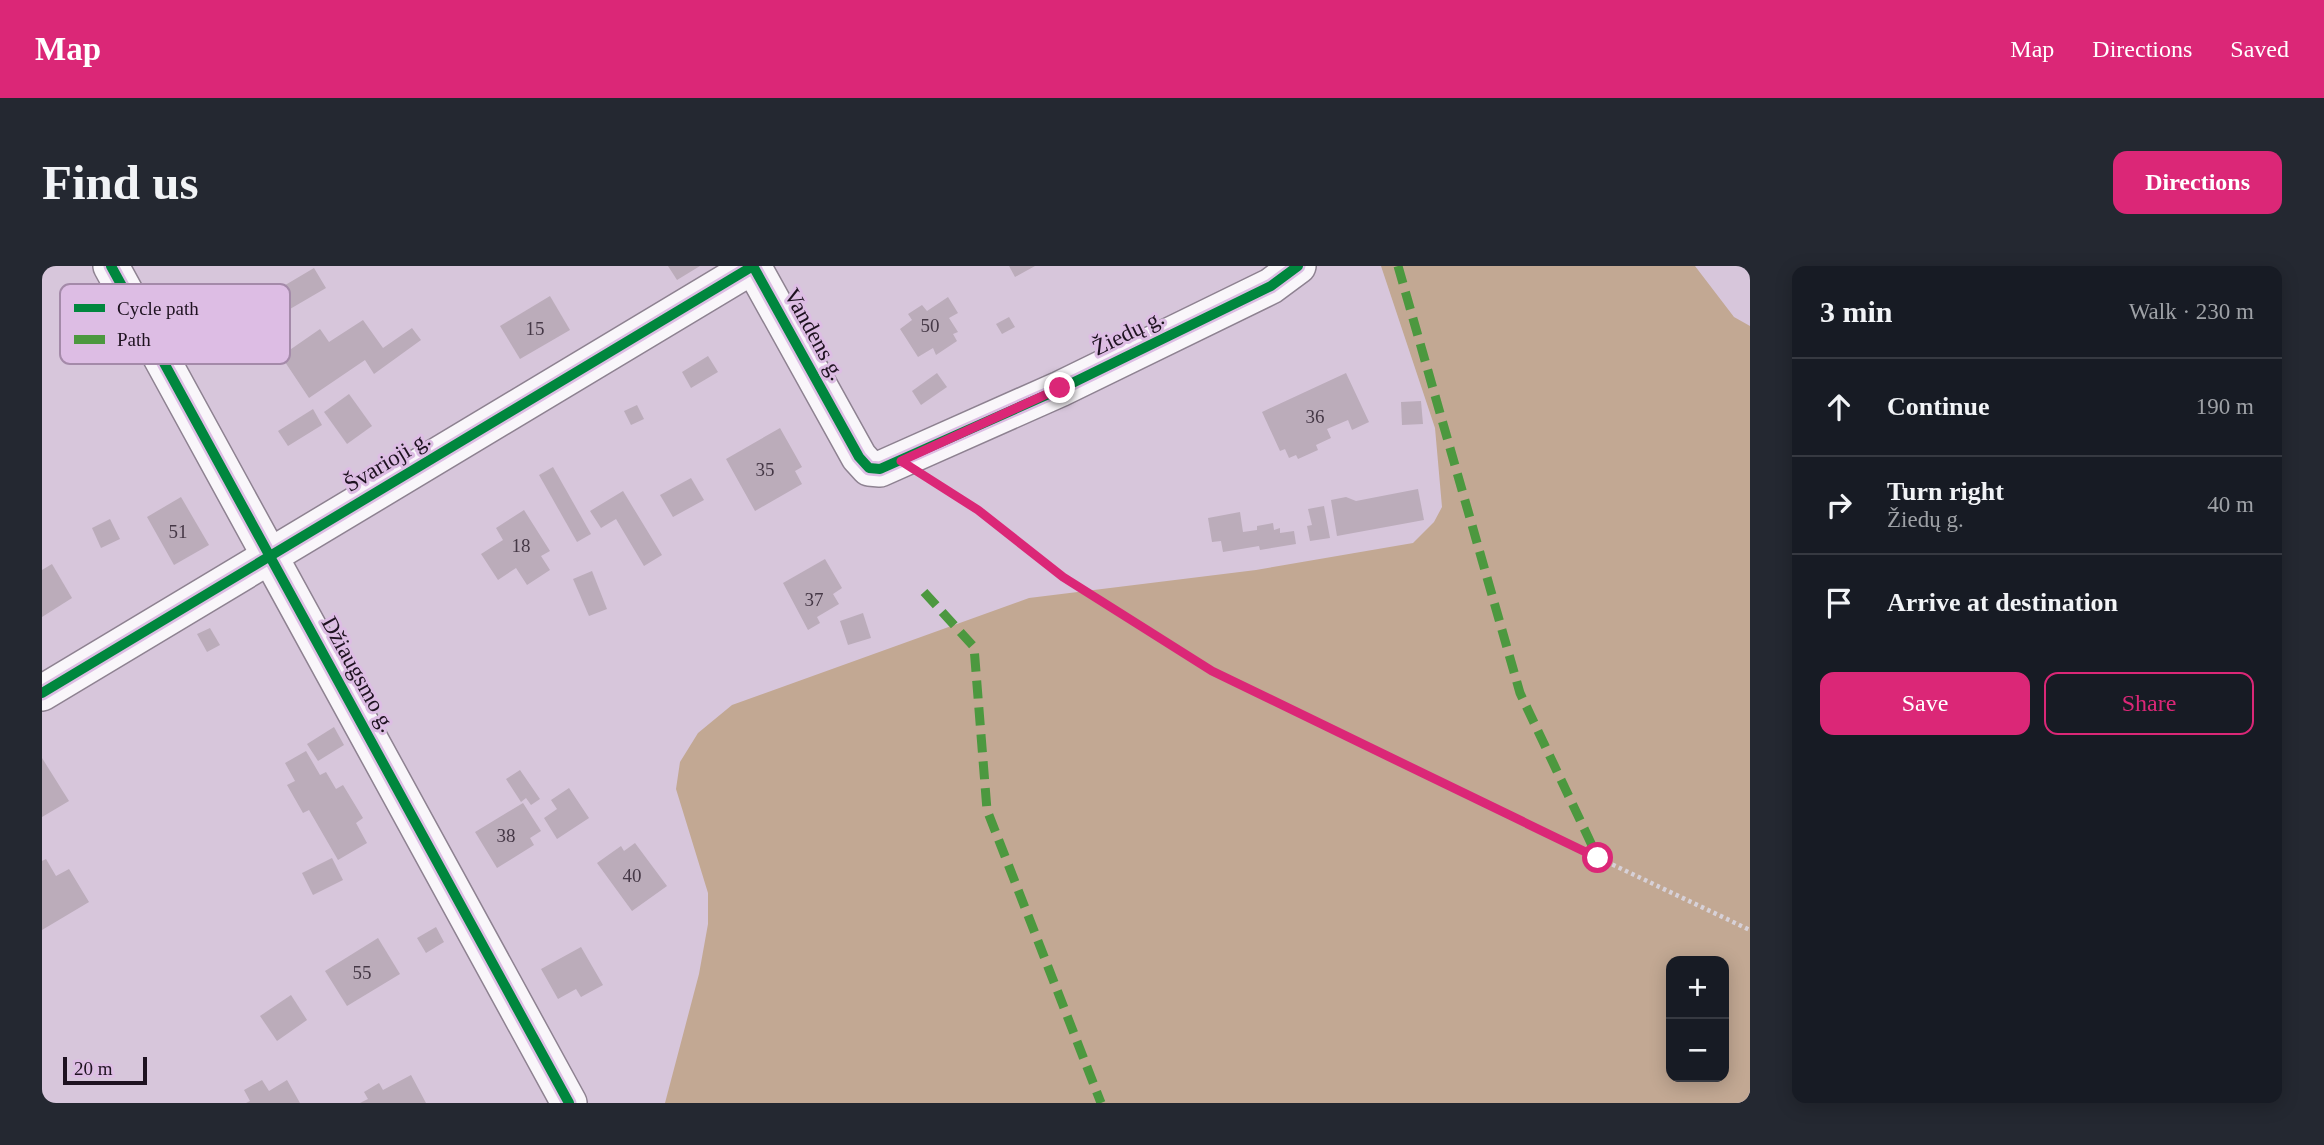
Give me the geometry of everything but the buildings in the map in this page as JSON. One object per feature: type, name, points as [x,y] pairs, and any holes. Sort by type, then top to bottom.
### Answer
[{"type":"street","name":"Džiaugsmo g.","points":[[111,266],[121,284]]},
{"type":"street","name":"Švarioji g.","points":[[42,693],[753,266]]},
{"type":"street","name":"Vandens g.","points":[[753,266],[840,422]]},
{"type":"street","name":"Žiedų g.","points":[[840,422],[859,457],[869,468],[880,469],[1060,388],[1271,286],[1297,266]]},
{"type":"street","name":"Džiaugsmo g.","points":[[165,364],[569,1103]]},
{"type":"path","points":[[901,461],[978,510],[1063,577],[1212,671],[1750,930]]},
{"type":"shaded area","points":[[1381,266],[1695,266],[1734,317],[1750,326],[1750,1103],[665,1103],[699,974],[708,924],[708,893],[676,789],[680,762],[698,733],[732,705],[1029,598],[1256,570],[1413,543],[1434,522],[1442,507],[1435,428]]},
{"type":"marked path","points":[[1398,266],[1520,693],[1598,858]]},
{"type":"marked path","points":[[924,592],[974,647],[987,810],[1101,1103]]},
{"type":"cycle path","points":[[111,266],[121,284]]},
{"type":"cycle path","points":[[42,693],[753,266],[859,457],[869,468],[880,469],[1060,389],[1271,286],[1298,266]]},
{"type":"cycle path","points":[[165,364],[569,1103]]},
{"type":"route","points":[[1060,388],[901,461],[978,510],[1063,577],[1212,671],[1598,858]]}]
